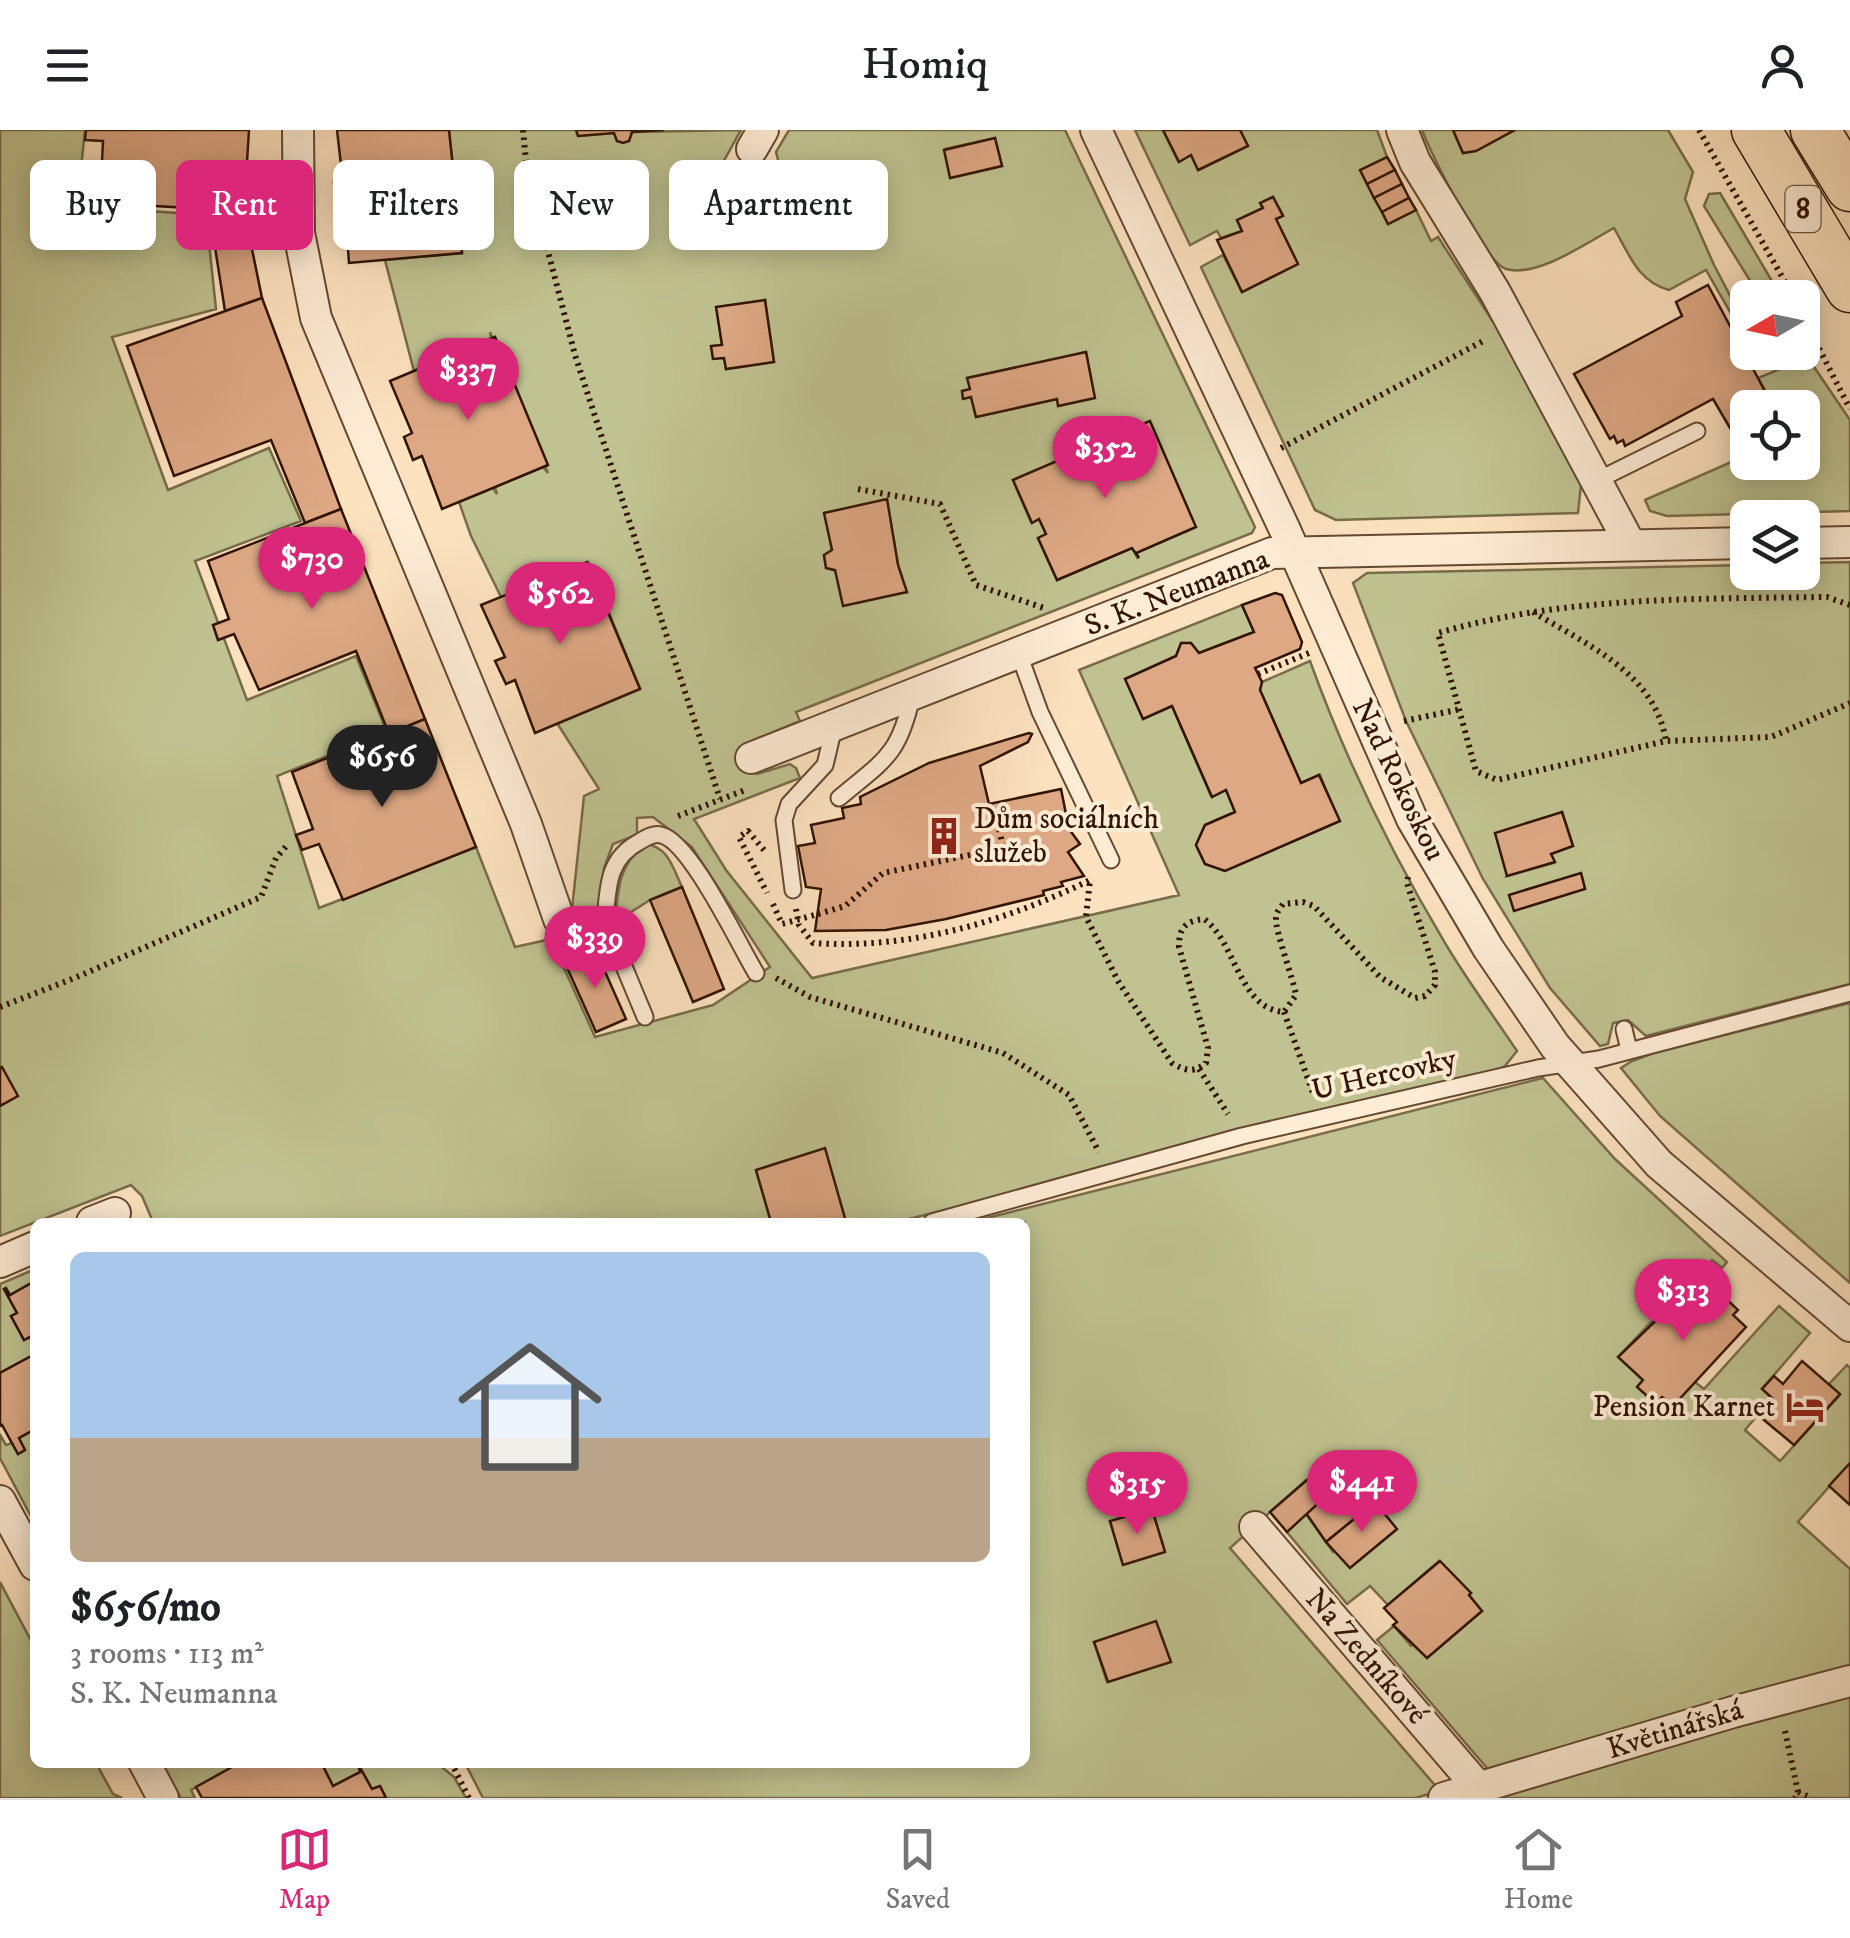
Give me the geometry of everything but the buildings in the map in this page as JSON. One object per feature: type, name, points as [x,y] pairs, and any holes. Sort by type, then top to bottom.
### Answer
[{"type":"main road","name":"8","points":[[1756,130],[1850,288]]},
{"type":"main road","name":"8","points":[[1815,130],[1850,187]]},
{"type":"street","points":[[298,130],[299,233],[316,318],[526,824],[559,918]]},
{"type":"street","name":"Nad Rokoskou","points":[[1096,130],[1296,552],[1412,818],[1488,948],[1570,1062],[1659,1164],[1850,1326]]},
{"type":"street","points":[[1402,130],[1415,162],[1513,326],[1630,544]]},
{"type":"street","points":[[1820,543],[1850,542]]},
{"type":"street","name":"S. K. Neumanna","points":[[751,773],[834,727],[1272,553],[1730,543]]},
{"type":"street","points":[[0,1262],[30,1249]]},
{"type":"street","points":[[0,1501],[30,1555]]},
{"type":"street","name":"Na Zedníkové","points":[[1254,1527],[1478,1787]]},
{"type":"street","name":"Květinářská","points":[[1444,1798],[1850,1681]]},
{"type":"street","points":[[147,1768],[161,1797]]},
{"type":"lane","points":[[1596,481],[1697,430]]},
{"type":"lane","points":[[1019,654],[1040,712],[1111,860]]},
{"type":"lane","points":[[839,798],[888,757],[904,733],[912,696]]},
{"type":"lane","points":[[791,882],[784,820],[789,804],[825,764],[834,727]]},
{"type":"lane","points":[[645,1017],[605,921],[609,874],[624,850],[652,836],[663,835],[688,854],[756,973]]},
{"type":"lane","points":[[559,918],[605,921]]},
{"type":"lane","name":"U Hercovky","points":[[947,1218],[1242,1136],[1570,1062],[1599,1059],[1850,992]]},
{"type":"lane","points":[[1624,1029],[1629,1050]]},
{"type":"path","points":[[522,130],[528,172],[575,355],[720,799]]},
{"type":"path","points":[[1698,130],[1784,280]]},
{"type":"path","points":[[1281,448],[1513,326]]},
{"type":"path","points":[[1820,350],[1850,409]]},
{"type":"path","points":[[1273,430],[1288,462]]},
{"type":"path","points":[[858,489],[940,504],[976,585],[1058,612]]},
{"type":"path","points":[[1850,605],[1827,597],[1601,601],[1474,622],[1438,633],[1476,771],[1496,780],[1666,741],[1771,736],[1850,703]]},
{"type":"path","points":[[1533,612],[1635,678],[1651,696],[1666,741]]},
{"type":"path","points":[[1258,674],[1300,656]]},
{"type":"path","points":[[1406,736],[1399,722],[1461,709]]},
{"type":"path","points":[[664,822],[720,799],[751,773]]},
{"type":"path","points":[[997,818],[1003,848],[883,872],[845,906],[818,914],[782,924],[740,838],[748,831],[791,882],[800,925],[813,943],[848,946],[910,940],[1007,916],[1090,880],[1086,917],[1118,982],[1172,1064],[1185,1071],[1198,1069],[1206,1062],[1208,1048],[1178,947],[1185,924],[1204,919],[1215,927],[1256,1000],[1268,1010],[1284,1012]]},
{"type":"path","points":[[0,1007],[261,897],[276,858],[289,842]]},
{"type":"path","points":[[1284,1012],[1296,996],[1292,968],[1275,924],[1283,904],[1292,901],[1314,906],[1380,977],[1402,994],[1426,996],[1435,985],[1435,972],[1407,883],[1410,866],[1421,883]]},
{"type":"path","points":[[756,973],[784,980],[810,997],[1002,1053],[1069,1095],[1110,1173]]},
{"type":"path","points":[[1284,1012],[1322,1118]]},
{"type":"path","points":[[1198,1069],[1242,1136]]},
{"type":"path","points":[[1782,1719],[1797,1795],[1812,1798]]},
{"type":"path","points":[[454,1768],[469,1798]]},
{"type":"green space","points":[[0,130],[85,130],[82,160],[30,160],[30,250],[156,250],[156,212],[176,213],[176,250],[210,250],[216,309],[112,337],[168,490],[269,448],[301,521],[195,561],[247,700],[356,656],[387,732],[277,776],[319,908],[476,847],[515,947],[551,939],[595,1037],[713,1005],[770,967],[692,847],[653,817],[637,818],[637,835],[613,844],[604,868],[601,911],[572,909],[584,796],[599,789],[557,723],[640,688],[588,562],[502,599],[471,536],[459,502],[493,488],[497,494],[495,487],[543,467],[548,473],[490,332],[491,339],[414,371],[385,260],[494,250],[494,160],[452,160],[449,130],[576,130],[579,136],[614,133],[617,141],[629,141],[632,132],[741,130],[724,160],[669,160],[669,250],[888,250],[888,160],[778,160],[776,152],[789,130],[1065,130],[1255,527],[1252,533],[796,712],[800,721],[744,744],[757,774],[790,764],[800,778],[694,819],[726,870],[812,978],[1179,895],[1079,670],[1242,605],[1254,632],[1199,653],[1191,643],[1182,643],[1176,656],[1126,679],[1143,718],[1172,706],[1211,796],[1226,790],[1235,812],[1205,825],[1196,845],[1205,864],[1225,871],[1339,821],[1320,775],[1301,783],[1260,690],[1262,682],[1310,661],[1354,769],[1406,875],[1453,957],[1517,1051],[1505,1066],[1490,1074],[913,1218],[845,1218],[825,1149],[756,1170],[770,1218],[151,1218],[142,1196],[131,1185],[46,1218],[30,1218],[30,1224],[0,1236]],"holes":[[[995,138],[1002,166],[951,178],[945,149]],[[765,300],[774,362],[726,369],[724,358],[713,358],[712,346],[722,345],[717,307]],[[1086,352],[1094,398],[1059,406],[1057,399],[976,417],[971,397],[963,398],[962,391],[970,389],[968,378]],[[1150,422],[1195,527],[1136,553],[1138,559],[1132,548],[1057,580],[1038,538],[1046,534],[1039,519],[1031,522],[1013,480]],[[887,500],[898,565],[906,592],[826,568],[824,555],[832,550],[825,513]]]},
{"type":"green space","points":[[1135,130],[1163,130],[1178,161],[1191,155],[1199,170],[1248,146],[1240,130],[1377,130],[1387,157],[1361,170],[1388,224],[1416,210],[1431,241],[1438,237],[1503,337],[1581,485],[1578,513],[1336,520],[1315,510],[1201,267],[1223,255],[1242,292],[1298,264],[1276,219],[1283,215],[1273,197],[1261,203],[1263,208],[1237,220],[1242,231],[1221,238],[1217,231],[1190,245]]},
{"type":"green space","points":[[1422,130],[1453,130],[1463,153],[1515,130],[1668,130],[1693,172],[1685,199],[1730,296],[1730,312],[1706,270],[1669,290],[1649,281],[1614,228],[1547,264],[1506,269],[1485,248]]},
{"type":"green space","points":[[1720,193],[1771,280],[1750,280],[1704,206],[1709,194]]},
{"type":"green space","points":[[1778,370],[1816,370],[1850,420],[1850,511],[1820,512],[1820,500],[1730,500],[1730,514],[1667,516],[1650,511],[1645,500],[1730,462],[1730,480],[1820,480],[1820,390],[1765,390],[1758,378]]},
{"type":"green space","points":[[1850,562],[1850,984],[1646,1036],[1628,1020],[1613,1023],[1608,1044],[1600,1046],[1550,988],[1483,879],[1406,721],[1353,583],[1367,573],[1730,565],[1730,590],[1820,590],[1820,563]],"holes":[[[1562,812],[1573,846],[1551,854],[1554,863],[1507,876]],[[1581,873],[1585,889],[1514,910],[1510,895]]]},
{"type":"green space","points":[[645,844],[664,853],[682,887],[650,900],[615,922],[624,870]]},
{"type":"green space","points":[[1850,1003],[1850,1283],[1660,1116],[1621,1068],[1654,1053]]},
{"type":"green space","points":[[1543,1078],[1615,1159],[1727,1262],[1722,1268],[1712,1260],[1675,1304],[1651,1322],[1619,1356],[1643,1380],[1638,1387],[1656,1404],[1662,1397],[1673,1406],[1695,1382],[1704,1389],[1779,1306],[1810,1333],[1762,1389],[1772,1398],[1745,1430],[1780,1461],[1840,1395],[1829,1384],[1847,1365],[1850,1368],[1850,1463],[1798,1522],[1850,1569],[1850,1668],[1493,1775],[1377,1640],[1394,1626],[1427,1658],[1482,1611],[1471,1593],[1439,1561],[1388,1605],[1370,1586],[1347,1604],[1287,1532],[1306,1514],[1333,1552],[1350,1567],[1396,1530],[1352,1475],[1323,1499],[1306,1480],[1230,1548],[1440,1791],[1415,1798],[483,1798],[468,1768],[1030,1768],[1030,1218],[987,1218]],"holes":[[[1152,1509],[1165,1552],[1123,1565],[1110,1521]],[[1156,1622],[1170,1662],[1107,1682],[1094,1642]]]},
{"type":"green space","points":[[30,1271],[30,1284],[10,1295],[4,1289],[17,1313],[11,1316],[24,1340],[30,1337],[30,1357],[0,1373],[0,1284]]},
{"type":"green space","points":[[30,1432],[30,1515],[0,1458],[0,1435],[6,1445],[12,1443],[18,1454],[24,1450],[19,1438]]},
{"type":"green space","points":[[0,1582],[30,1639],[30,1768],[99,1768],[113,1794],[122,1798],[0,1798]]},
{"type":"green space","points":[[1850,1694],[1850,1798],[1484,1798]]},
{"type":"green space","points":[[164,1768],[232,1768],[191,1790],[195,1798],[181,1798]]},
{"type":"green space","points":[[324,1768],[359,1768],[360,1772],[333,1786]]},
{"type":"green space","points":[[360,1768],[443,1768],[454,1777],[466,1798],[386,1798],[380,1786],[372,1789]]},
{"type":"place","name":"Dům sociálních služeb","points":[[944,836]]},
{"type":"place","name":"Pension Karnet","points":[[1805,1407]]}]
